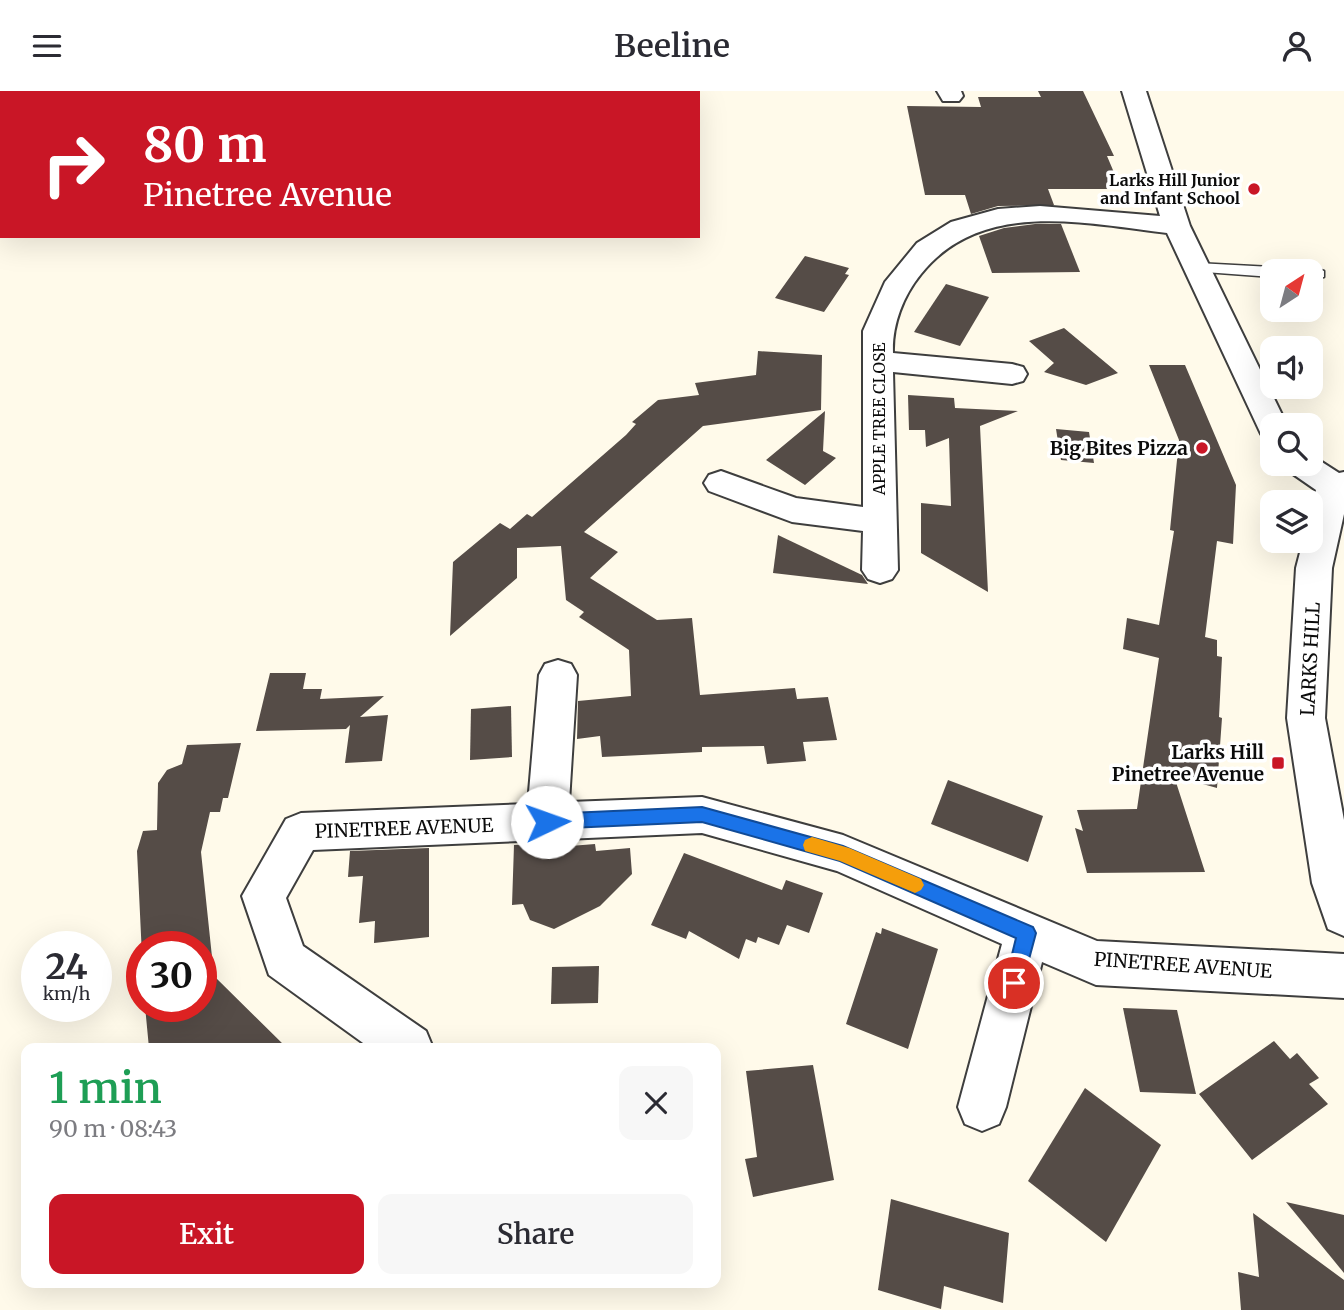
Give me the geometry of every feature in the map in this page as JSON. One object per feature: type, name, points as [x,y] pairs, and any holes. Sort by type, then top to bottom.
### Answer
[{"type":"street","points":[[1134,91],[1145,135],[1177,226],[1266,413]]},
{"type":"street","name":"APPLE TREE CLOSE","points":[[880,570],[878,331],[888,297],[934,239],[962,225],[994,216],[1047,213],[1177,226]]},
{"type":"street","points":[[878,361],[1012,374]]},
{"type":"street","name":"LARKS HILL","points":[[1323,476],[1339,485],[1314,568],[1306,718],[1334,883],[1344,915]]},
{"type":"street","points":[[721,483],[792,510],[879,521]]},
{"type":"street","points":[[547,822],[558,674]]},
{"type":"street","name":"PINETREE AVENUE","points":[[402,1043],[285,960],[264,897],[301,832],[702,815],[843,854],[1096,963],[1344,976]]},
{"type":"street","points":[[982,1107],[1027,933]]},
{"type":"lane","points":[[1197,268],[1260,271]]},
{"type":"building","points":[[1038,91],[1083,91],[1114,156],[1107,156],[1121,189],[1048,189],[1054,205],[998,206],[971,214],[965,195],[925,195],[907,106],[981,107],[978,97],[1041,97]]},
{"type":"building","points":[[1061,224],[1080,272],[992,273],[979,236],[1004,228]]},
{"type":"building","points":[[805,256],[849,268],[845,274],[849,275],[824,312],[775,298]]},
{"type":"building","points":[[946,284],[989,297],[960,346],[914,332]]},
{"type":"building","points":[[1064,328],[1118,373],[1086,385],[1044,372],[1054,363],[1029,341]]},
{"type":"building","points":[[758,351],[822,355],[821,410],[703,426],[584,532],[618,552],[590,578],[657,620],[692,618],[700,695],[795,688],[797,699],[828,697],[837,740],[803,742],[806,761],[767,764],[764,746],[702,747],[702,752],[602,757],[600,736],[577,739],[578,701],[631,696],[629,650],[579,617],[584,612],[566,600],[561,546],[517,548],[517,578],[450,636],[453,562],[500,523],[510,529],[527,514],[532,517],[626,435],[636,424],[632,422],[658,400],[699,395],[695,383],[756,375]]},
{"type":"building","points":[[1149,365],[1185,365],[1236,485],[1233,544],[1217,541],[1205,637],[1217,640],[1217,656],[1222,657],[1219,717],[1222,718],[1217,788],[1174,776],[1205,872],[1087,873],[1075,828],[1083,831],[1077,810],[1137,809],[1159,658],[1123,649],[1127,618],[1159,625],[1174,531],[1170,530],[1179,440]]},
{"type":"building","points":[[908,395],[954,398],[955,408],[1018,411],[980,426],[988,592],[921,553],[921,503],[951,506],[949,438],[926,447],[925,430],[909,430]]},
{"type":"building","points":[[825,411],[823,451],[836,458],[805,485],[766,460]]},
{"type":"building","points":[[1056,429],[1089,432],[1094,463],[1061,460]]},
{"type":"building","points":[[778,535],[862,575],[868,584],[773,573]]},
{"type":"building","points":[[270,673],[306,673],[303,689],[322,689],[320,699],[384,696],[360,717],[388,715],[382,761],[345,763],[350,725],[346,729],[256,731]]},
{"type":"building","points":[[511,706],[512,757],[470,760],[471,709]]},
{"type":"building","points":[[241,743],[228,798],[223,798],[220,812],[210,812],[201,852],[209,931],[141,931],[137,851],[143,831],[157,830],[158,783],[167,770],[182,764],[187,745]]},
{"type":"building","points":[[948,780],[1043,816],[1028,862],[931,824]]},
{"type":"building","points":[[558,844],[558,847],[595,844],[596,851],[630,848],[632,874],[600,906],[554,929],[530,920],[523,904],[512,905],[514,845]]},
{"type":"building","points":[[429,848],[429,937],[374,943],[375,921],[359,923],[363,876],[348,877],[350,851]]},
{"type":"building","points":[[684,853],[782,890],[786,880],[823,893],[809,933],[787,925],[779,945],[758,937],[756,943],[746,939],[739,959],[689,931],[686,939],[651,925]]},
{"type":"building","points":[[882,928],[938,949],[908,1049],[846,1024],[876,932],[881,934]]},
{"type":"building","points":[[599,966],[598,1003],[551,1004],[552,967]]},
{"type":"building","points":[[217,979],[282,1043],[149,1043],[147,1022],[217,1022]]},
{"type":"building","points":[[1123,1008],[1177,1010],[1196,1094],[1140,1092]]},
{"type":"building","points":[[1274,1041],[1290,1059],[1297,1053],[1319,1078],[1309,1084],[1328,1104],[1252,1160],[1199,1094]]},
{"type":"building","points":[[813,1065],[834,1180],[753,1197],[745,1159],[757,1157],[746,1071]]},
{"type":"building","points":[[1085,1088],[1161,1145],[1106,1242],[1028,1181]]},
{"type":"building","points":[[891,1199],[1009,1233],[1003,1303],[944,1286],[941,1309],[878,1290]]},
{"type":"building","points":[[1286,1202],[1344,1215],[1344,1273]]},
{"type":"building","points":[[1253,1213],[1344,1280],[1344,1310],[1241,1310],[1238,1272],[1259,1277]]},
{"type":"slow traffic","points":[[812,845],[843,854],[915,885]]},
{"type":"place","name":"Larks Hill Junior and Infant School","points":[[1254,189]]},
{"type":"place","name":"Big Bites Pizza","points":[[1202,448]]},
{"type":"place","name":"Larks Hill Pinetree Avenue","points":[[1278,763]]},
{"type":"route","points":[[547,822],[702,815],[843,854],[1027,933],[1014,983]]}]
